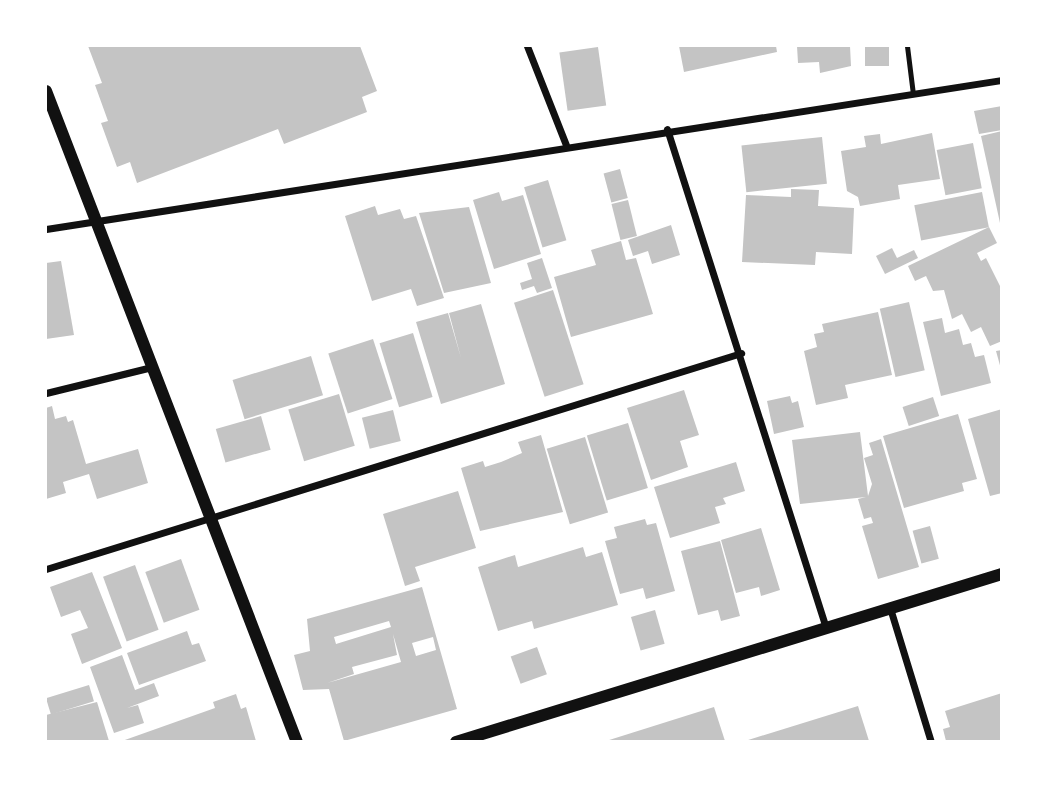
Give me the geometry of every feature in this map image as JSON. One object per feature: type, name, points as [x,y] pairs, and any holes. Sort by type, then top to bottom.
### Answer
[{"type":"street","points":[[527,46],[566,145]]},
{"type":"street","points":[[46,229],[667,129],[1002,79]]},
{"type":"street","points":[[46,90],[298,741]]},
{"type":"street","points":[[667,129],[741,353],[826,628]]},
{"type":"street","points":[[46,569],[741,353]]},
{"type":"street","points":[[46,393],[152,367]]},
{"type":"street","points":[[456,741],[1002,574]]},
{"type":"street","points":[[890,608],[931,741]]},
{"type":"lane","points":[[907,46],[913,94]]},
{"type":"building","points":[[88,46],[360,46],[377,91],[362,97],[367,112],[284,144],[278,129],[137,183],[130,162],[117,167],[101,123],[108,121],[95,85],[102,83]]},
{"type":"building","points":[[679,46],[776,46],[777,52],[684,72]]},
{"type":"building","points":[[797,46],[850,46],[851,66],[820,73],[819,62],[798,63]]},
{"type":"building","points":[[865,46],[889,46],[889,66],[865,66]]},
{"type":"building","points":[[598,47],[606,105],[568,111],[559,52]]},
{"type":"building","points":[[1002,106],[1002,130],[979,134],[974,111]]},
{"type":"building","points":[[1002,131],[1002,223],[1000,223],[981,136]]},
{"type":"building","points":[[932,133],[940,179],[898,185],[900,199],[860,206],[858,197],[847,191],[841,151],[866,147],[864,136],[880,134],[881,144]]},
{"type":"building","points":[[822,137],[827,184],[746,192],[741,145]]},
{"type":"building","points":[[973,143],[982,188],[945,195],[937,150]]},
{"type":"building","points":[[620,169],[628,198],[611,202],[604,173]]},
{"type":"building","points":[[548,180],[566,240],[543,248],[524,187]]},
{"type":"building","points":[[791,189],[819,190],[818,206],[854,208],[852,254],[816,252],[815,265],[742,262],[746,195],[791,197]]},
{"type":"building","points":[[499,192],[502,201],[523,195],[541,254],[494,269],[473,200]]},
{"type":"building","points":[[982,192],[989,227],[921,241],[914,205]]},
{"type":"building","points":[[628,200],[637,236],[620,240],[612,204]]},
{"type":"building","points":[[375,206],[378,215],[400,209],[404,219],[416,216],[444,298],[417,306],[411,289],[372,301],[345,216]]},
{"type":"building","points":[[469,207],[491,283],[444,293],[419,213]]},
{"type":"building","points":[[671,225],[680,255],[652,264],[648,251],[633,256],[628,240]]},
{"type":"building","points":[[989,227],[997,243],[977,253],[981,261],[986,258],[1002,290],[1002,341],[990,346],[981,327],[971,332],[962,314],[952,319],[944,290],[933,291],[926,276],[915,281],[908,266]]},
{"type":"building","points":[[621,241],[626,260],[636,258],[653,314],[571,337],[554,277],[596,265],[591,250]]},
{"type":"building","points":[[892,248],[897,258],[914,250],[918,258],[885,274],[876,256]]},
{"type":"building","points":[[542,258],[552,288],[537,293],[534,286],[522,290],[520,283],[532,279],[527,263]]},
{"type":"building","points":[[61,261],[74,335],[46,339],[46,263]]},
{"type":"building","points":[[553,290],[584,384],[545,397],[514,303]]},
{"type":"building","points":[[909,302],[925,370],[896,377],[880,309]]},
{"type":"building","points":[[481,304],[505,384],[441,404],[416,322],[448,313],[461,358],[449,313]]},
{"type":"building","points":[[878,312],[892,375],[845,385],[848,398],[816,405],[804,351],[817,347],[814,334],[824,332],[822,324]]},
{"type":"building","points":[[942,318],[945,333],[959,329],[963,345],[971,343],[975,357],[984,355],[991,383],[941,396],[923,322]]},
{"type":"building","points":[[413,333],[433,397],[399,407],[380,343]]},
{"type":"building","points":[[373,339],[392,399],[348,413],[328,354]]},
{"type":"building","points":[[1002,350],[1002,369],[1001,369],[996,351]]},
{"type":"building","points":[[311,356],[323,395],[245,419],[233,380]]},
{"type":"building","points":[[684,390],[699,435],[680,441],[688,467],[651,480],[627,408]]},
{"type":"building","points":[[339,394],[355,446],[304,461],[288,409]]},
{"type":"building","points":[[790,396],[792,403],[798,401],[804,427],[774,434],[767,401]]},
{"type":"building","points":[[933,397],[939,416],[909,426],[903,407]]},
{"type":"building","points":[[52,406],[55,419],[66,416],[68,422],[73,420],[86,464],[138,449],[148,483],[97,499],[89,474],[63,482],[66,493],[46,499],[46,408]]},
{"type":"building","points":[[1002,409],[1002,493],[990,496],[968,419]]},
{"type":"building","points":[[393,410],[401,441],[370,449],[362,418]]},
{"type":"building","points":[[958,414],[977,479],[962,483],[964,491],[904,508],[883,436]]},
{"type":"building","points":[[261,416],[271,450],[225,463],[216,429]]},
{"type":"building","points":[[628,423],[648,488],[607,501],[587,436]]},
{"type":"building","points":[[860,432],[868,496],[872,484],[864,458],[873,455],[869,443],[881,439],[919,567],[878,579],[862,526],[873,523],[871,517],[864,519],[858,499],[866,497],[800,504],[792,440]]},
{"type":"building","points":[[541,435],[563,512],[480,531],[461,468],[483,461],[485,467],[501,462],[522,453],[518,442]]},
{"type":"building","points":[[585,437],[608,513],[570,524],[547,449]]},
{"type":"building","points":[[736,462],[745,491],[723,498],[726,504],[715,507],[720,523],[670,538],[654,487]]},
{"type":"building","points":[[458,491],[476,548],[415,567],[420,581],[405,586],[383,514]]},
{"type":"building","points":[[645,519],[647,525],[656,523],[675,591],[646,599],[643,588],[620,594],[605,541],[617,538],[614,527]]},
{"type":"building","points":[[930,526],[939,559],[921,564],[913,531]]},
{"type":"building","points":[[761,528],[780,590],[761,596],[759,587],[736,593],[721,540]]},
{"type":"building","points":[[720,541],[740,616],[721,621],[718,610],[698,615],[681,551]]},
{"type":"building","points":[[583,547],[586,557],[602,552],[618,605],[534,629],[532,621],[498,631],[478,567],[515,555],[518,567]]},
{"type":"building","points":[[181,559],[199,610],[164,623],[145,572]]},
{"type":"building","points":[[135,565],[159,630],[127,641],[103,577]]},
{"type":"building","points":[[92,572],[122,648],[82,664],[71,634],[88,628],[80,610],[61,617],[50,587]]},
{"type":"building","points":[[422,587],[457,709],[344,741],[329,689],[303,690],[294,655],[310,651],[307,619]],"holes":[[[389,621],[391,627],[336,644],[334,637]],[[393,634],[401,662],[327,683],[354,674],[352,667],[397,655]],[[433,637],[436,650],[416,656],[412,643]]]},
{"type":"building","points":[[655,610],[665,644],[641,651],[631,617]]},
{"type":"building","points":[[187,631],[192,645],[199,643],[206,661],[139,685],[127,653]]},
{"type":"building","points":[[537,647],[547,674],[521,684],[511,657]]},
{"type":"building","points":[[122,655],[135,690],[154,683],[159,696],[127,708],[138,705],[144,723],[114,733],[90,667]]},
{"type":"building","points":[[89,685],[94,701],[51,714],[46,698]]},
{"type":"building","points":[[1002,693],[1002,741],[946,741],[943,729],[950,727],[945,711]]},
{"type":"building","points":[[236,694],[241,709],[246,707],[256,741],[122,741],[215,708],[213,702]]},
{"type":"building","points":[[97,702],[109,741],[46,741],[46,715]]},
{"type":"building","points":[[858,706],[869,741],[745,741]]},
{"type":"building","points":[[714,707],[725,741],[606,741]]}]
